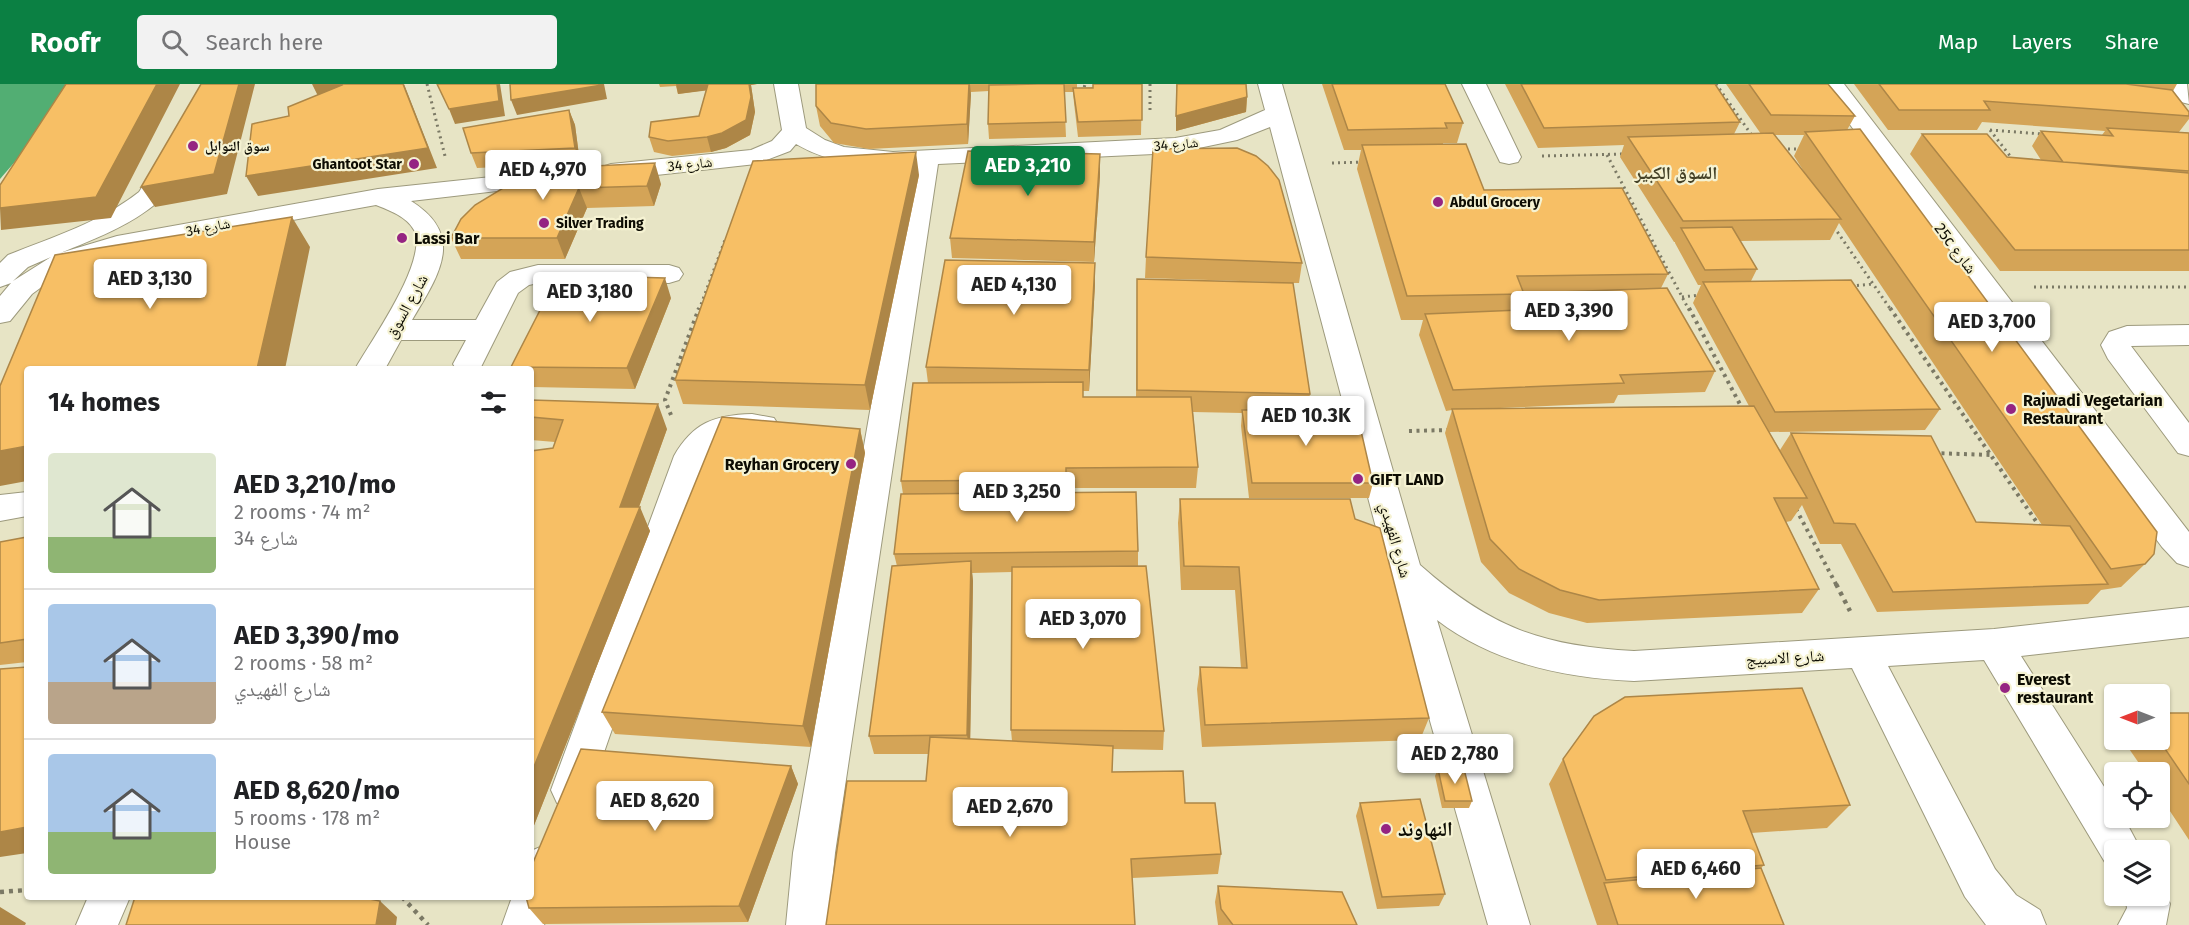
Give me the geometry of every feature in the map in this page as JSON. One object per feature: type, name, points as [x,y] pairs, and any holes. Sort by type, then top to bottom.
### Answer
[{"type":"street","points":[[0,278],[18,261],[108,224],[133,210],[148,197],[220,84]]},
{"type":"street","points":[[786,84],[794,131]]},
{"type":"street","points":[[1474,84],[1509,157]]},
{"type":"street","name":"25c شارع","points":[[1832,84],[2174,538],[2189,554]]},
{"type":"street","points":[[2173,84],[2189,97]]},
{"type":"street","name":"شارع 34","points":[[0,314],[22,288],[41,274],[91,251],[378,197],[756,157],[781,146],[794,131],[810,144],[834,153],[862,159],[1180,145],[1235,134],[1258,124],[1273,98]]},
{"type":"street","name":"شارع الفهيدي","points":[[1273,98],[1405,573],[1509,925]]},
{"type":"street","points":[[807,925],[814,854],[871,430],[927,157]]},
{"type":"street","name":"شارع السوق","points":[[372,366],[431,260],[431,242],[426,227],[415,214],[399,204],[378,197]]},
{"type":"street","points":[[468,364],[507,288],[512,282],[529,274],[669,274]]},
{"type":"street","points":[[393,330],[485,330]]},
{"type":"street","points":[[2189,335],[2127,336],[2119,339],[2116,345],[2118,352],[2189,445]]},
{"type":"street","points":[[534,894],[690,456],[704,436],[717,429],[731,426],[792,427]]},
{"type":"street","points":[[0,508],[24,504]]},
{"type":"street","name":"شارع الاسبيج","points":[[1405,573],[1433,600],[1467,623],[1505,642],[1548,657],[1592,665],[1634,666],[1994,644],[2189,622]]},
{"type":"street","points":[[1994,644],[2115,840]]},
{"type":"street","points":[[1867,652],[1980,883],[2001,910],[2025,925]]},
{"type":"street","points":[[97,925],[109,900]]},
{"type":"street","points":[[523,925],[532,900]]},
{"type":"street","points":[[2139,925],[2147,919],[2149,906]]},
{"type":"path","points":[[427,84],[453,189]]},
{"type":"path","points":[[1082,97],[1085,84]]},
{"type":"path","points":[[1716,84],[1755,140]]},
{"type":"path","points":[[2015,162],[1990,130],[2048,135]]},
{"type":"path","points":[[1992,147],[2003,147]]},
{"type":"path","points":[[1788,159],[1781,150],[1803,149]]},
{"type":"path","points":[[1607,154],[1744,412]]},
{"type":"path","points":[[1509,157],[1631,154]]},
{"type":"path","points":[[1291,164],[1371,161]]},
{"type":"path","points":[[1834,226],[2044,533]]},
{"type":"path","points":[[704,436],[672,418],[665,400],[727,234]]},
{"type":"path","points":[[1849,286],[1873,284]]},
{"type":"path","points":[[1986,288],[2189,287]]},
{"type":"path","points":[[1682,297],[1706,295]]},
{"type":"path","points":[[1366,432],[1450,430]]},
{"type":"path","points":[[1934,453],[1990,455]]},
{"type":"path","points":[[1795,508],[1867,652]]},
{"type":"path","points":[[0,892],[24,890]]},
{"type":"path","points":[[405,900],[428,925]]},
{"type":"shaded area","points":[[0,84],[82,84],[0,179]]},
{"type":"building","points":[[66,84],[157,84],[96,197],[0,208],[0,185]]},
{"type":"building","points":[[201,84],[239,84],[214,174],[141,187]]},
{"type":"building","points":[[341,84],[403,84],[428,148],[246,176],[252,124],[289,116],[288,107]]},
{"type":"building","points":[[437,84],[497,84],[499,101],[449,109]]},
{"type":"building","points":[[510,84],[602,84],[602,85],[511,100]]},
{"type":"building","points":[[708,84],[749,84],[751,97],[746,120],[722,133],[707,137],[668,141],[649,137],[651,122],[699,116]]},
{"type":"building","points":[[816,84],[969,84],[967,124],[866,129],[831,123],[816,106]]},
{"type":"building","points":[[1064,84],[1066,122],[988,124],[989,85]]},
{"type":"building","points":[[1093,84],[1142,84],[1142,120],[1078,122],[1073,88],[1093,88]]},
{"type":"building","points":[[1177,84],[1246,84],[1247,97],[1176,116]]},
{"type":"building","points":[[1332,84],[1445,84],[1463,123],[1445,123],[1447,128],[1348,130]]},
{"type":"building","points":[[1521,84],[1715,84],[1740,122],[1544,128]]},
{"type":"building","points":[[1749,84],[1828,84],[1855,116],[1771,115]]},
{"type":"building","points":[[1879,84],[2126,84],[2172,90],[2189,112],[2189,116],[1984,101],[1990,110],[1899,110]]},
{"type":"building","points":[[569,110],[575,148],[471,153],[463,128]]},
{"type":"building","points":[[2107,128],[2189,133],[2189,171],[2063,162],[2041,131],[2113,136]]},
{"type":"building","points":[[1860,129],[2157,532],[2154,554],[2145,564],[2111,569],[1805,132]]},
{"type":"building","points":[[1773,133],[1841,219],[1683,221],[1628,137]]},
{"type":"building","points":[[1922,134],[1987,134],[2007,157],[2189,173],[2189,250],[2015,250]]},
{"type":"building","points":[[1466,144],[1484,190],[1622,188],[1668,274],[1517,276],[1524,294],[1407,296],[1362,145]]},
{"type":"building","points":[[1237,148],[1256,156],[1279,180],[1302,263],[1146,257],[1153,149]]},
{"type":"building","points":[[968,151],[1100,154],[1094,242],[950,238]]},
{"type":"building","points":[[916,152],[865,385],[675,380],[753,161]]},
{"type":"building","points":[[655,163],[647,186],[579,188],[557,238],[451,238],[461,219],[475,205],[528,173],[552,168]]},
{"type":"building","points":[[292,217],[258,366],[24,366],[24,447],[0,451],[0,386],[55,255]]},
{"type":"building","points":[[1732,227],[1757,269],[1705,270],[1681,228]]},
{"type":"building","points":[[945,260],[1095,263],[1089,370],[926,367]]},
{"type":"building","points":[[558,275],[665,278],[627,368],[512,366]]},
{"type":"building","points":[[1137,279],[1293,283],[1310,394],[1137,390]]},
{"type":"building","points":[[1851,280],[1940,409],[1775,412],[1703,282]]},
{"type":"building","points":[[1667,288],[1715,371],[1620,375],[1624,383],[1453,390],[1425,314],[1567,308],[1560,292]]},
{"type":"building","points":[[1083,382],[1083,397],[1191,397],[1198,467],[1066,468],[1066,480],[901,481],[913,383]]},
{"type":"building","points":[[534,400],[658,404],[620,507],[640,507],[534,767],[534,451],[553,448],[563,420],[534,417]]},
{"type":"building","points":[[1754,406],[1807,498],[1774,498],[1819,589],[1599,600],[1560,590],[1519,569],[1490,539],[1452,409]]},
{"type":"building","points":[[1356,409],[1373,483],[1252,483],[1242,410]]},
{"type":"building","points":[[722,417],[860,429],[803,726],[602,712]]},
{"type":"building","points":[[1791,433],[1931,436],[1976,522],[2070,526],[2108,584],[1893,592],[1855,524],[1834,523]]},
{"type":"building","points":[[1136,492],[1138,551],[894,554],[901,494]]},
{"type":"building","points":[[1180,499],[1350,499],[1355,519],[1380,528],[1429,718],[1205,725],[1200,667],[1247,668],[1239,567],[1184,566]]},
{"type":"building","points":[[24,538],[24,639],[0,643],[0,542]]},
{"type":"building","points":[[971,561],[967,735],[869,736],[892,566]]},
{"type":"building","points":[[1146,566],[1164,731],[1011,730],[1012,567]]},
{"type":"building","points":[[24,667],[24,828],[0,832],[0,669]]},
{"type":"building","points":[[1802,688],[1850,805],[1743,811],[1764,865],[1606,880],[1563,759],[1594,716],[1625,697]]},
{"type":"building","points":[[2170,713],[2189,713],[2189,784],[2166,750],[2170,750]]},
{"type":"building","points":[[930,737],[1113,746],[1112,772],[1183,771],[1185,803],[1215,803],[1221,854],[1131,859],[1135,925],[826,925],[847,781],[926,781]]},
{"type":"building","points":[[581,749],[791,766],[739,906],[529,908],[527,900],[534,900],[534,860]]},
{"type":"building","points":[[1438,769],[1464,769],[1472,801],[1445,801]]},
{"type":"building","points":[[1420,799],[1445,894],[1382,897],[1360,803]]},
{"type":"building","points":[[1761,868],[1784,925],[1618,925],[1604,883]]},
{"type":"building","points":[[1218,886],[1342,892],[1357,925],[1233,925],[1221,909]]},
{"type":"building","points":[[134,900],[380,901],[376,925],[126,925]]},
{"type":"place","name":"سوق التوابل","points":[[193,146]]},
{"type":"place","name":"Ghantoot Star","points":[[414,164]]},
{"type":"place","name":"Abdul Grocery","points":[[1438,202]]},
{"type":"place","name":"Silver Trading","points":[[544,223]]},
{"type":"place","name":"Lassi Bar","points":[[402,238]]},
{"type":"place","name":"Rajwadi Vegetarian Restaurant","points":[[2011,409]]},
{"type":"place","name":"Reyhan Grocery","points":[[851,464]]},
{"type":"place","name":"GIFT LAND","points":[[1358,479]]},
{"type":"place","name":"Everest restaurant","points":[[2005,688]]},
{"type":"place","name":"النهاوند","points":[[1386,829]]},
{"type":"district","name":"السوق الكبير","points":[[1676,173]]}]
